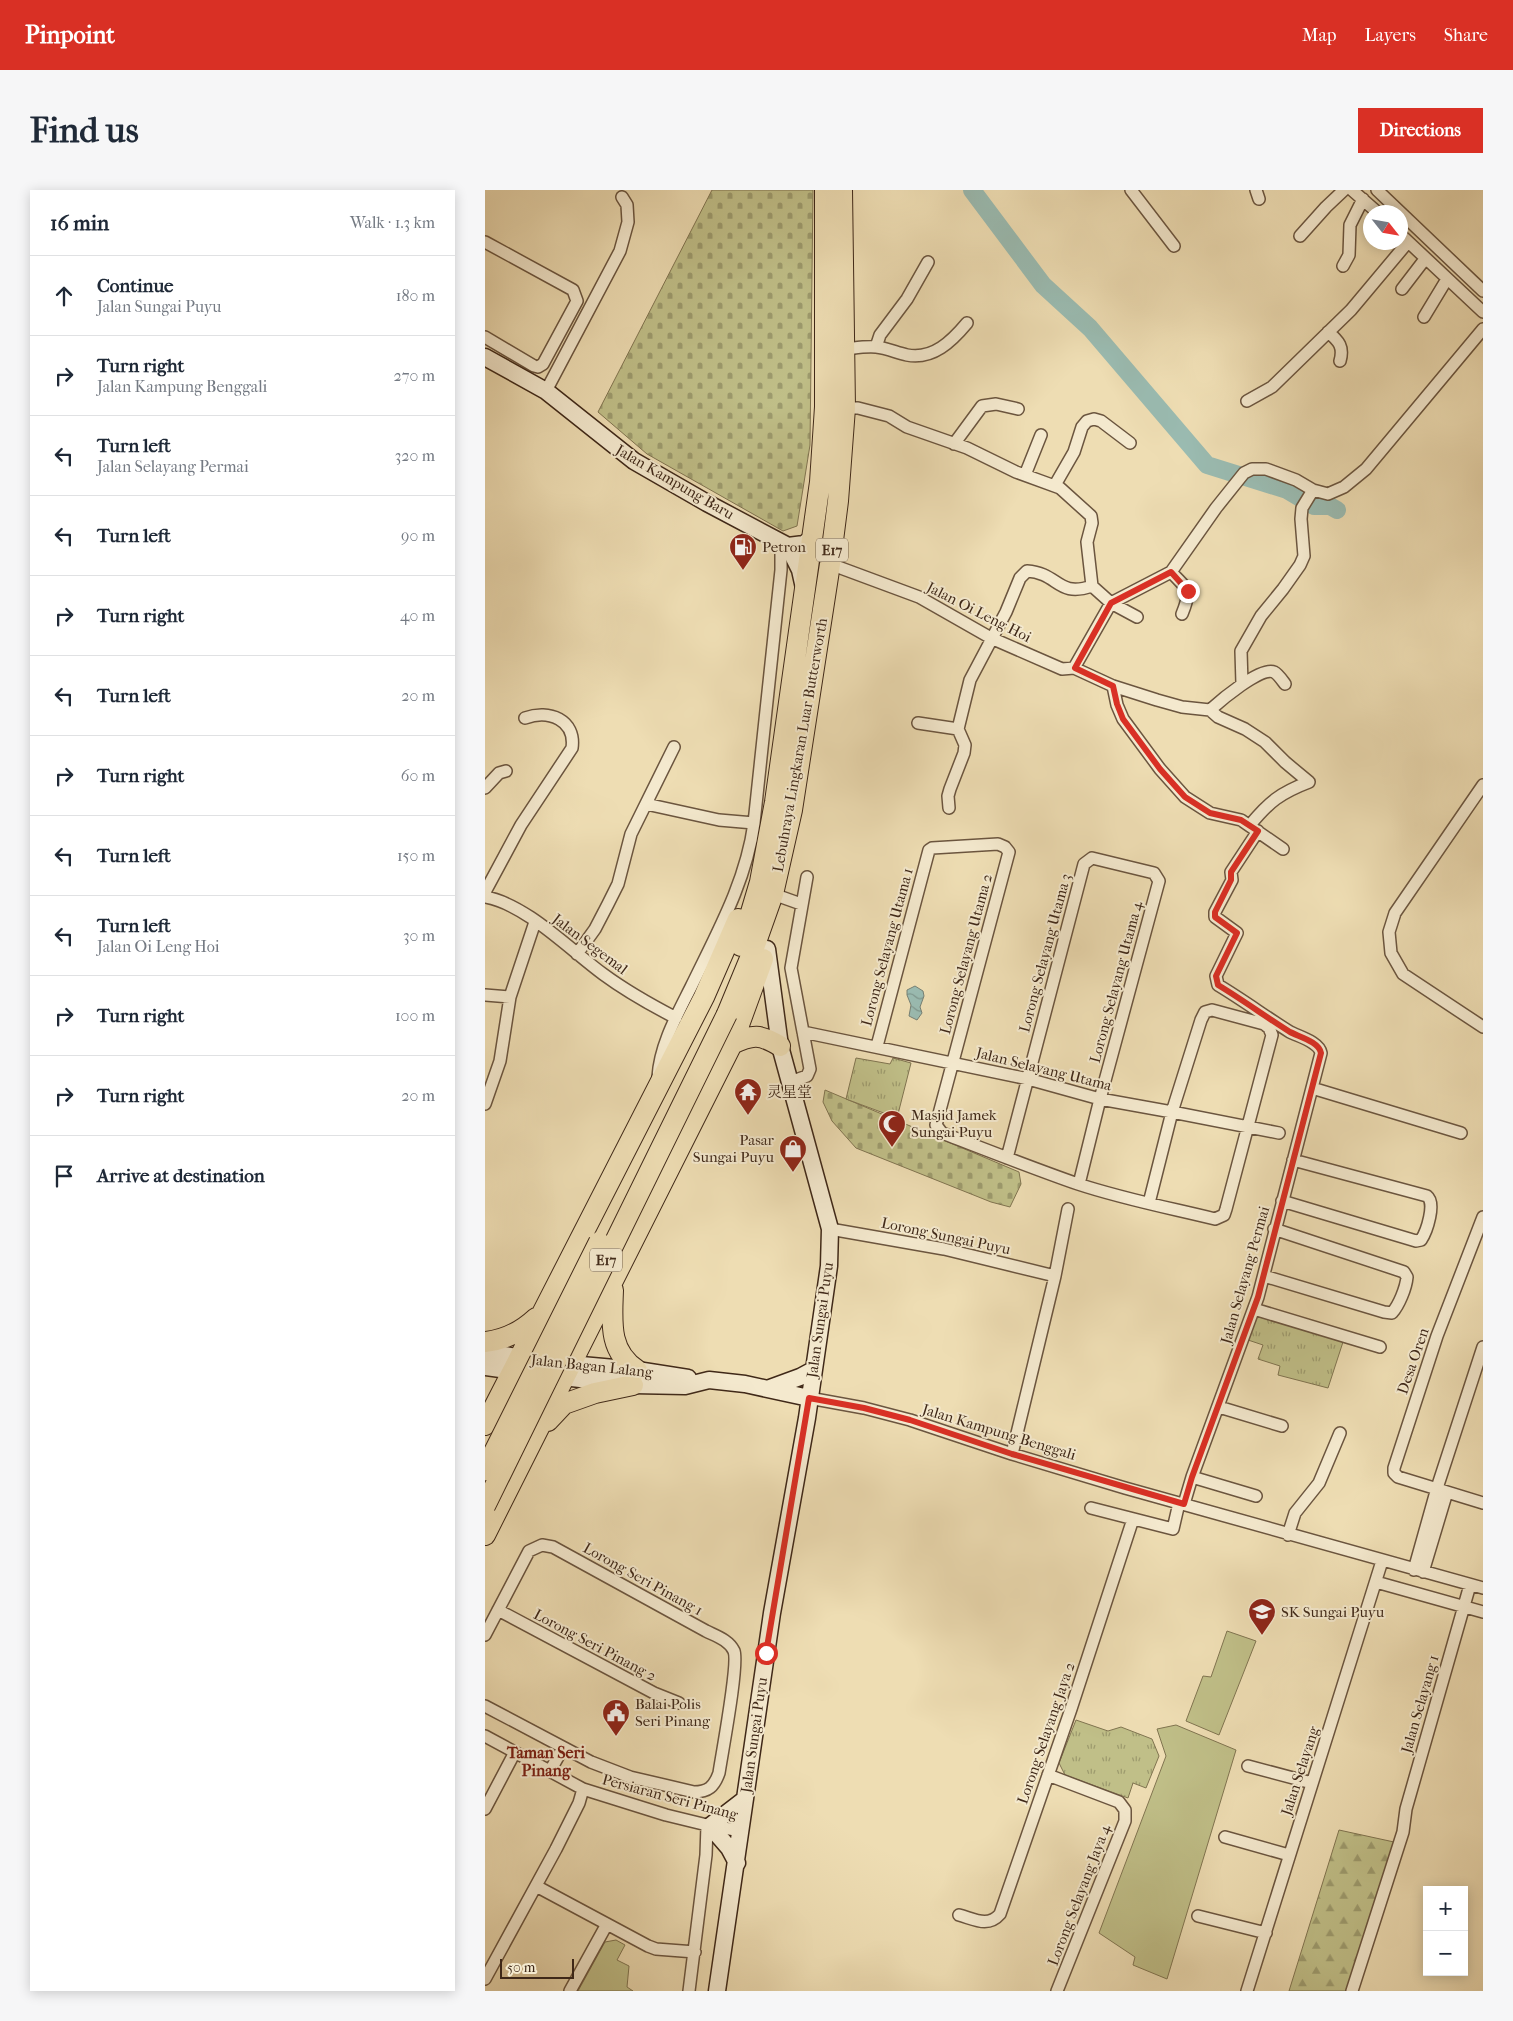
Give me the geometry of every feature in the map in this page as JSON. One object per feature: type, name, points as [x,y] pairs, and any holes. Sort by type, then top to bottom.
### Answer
[{"type":"highway","name":"Lebuhraya Lingkaran Luar Butterworth","points":[[485,1470],[722,1011],[746,931],[759,882],[775,802],[820,482],[825,407],[825,190]]},
{"type":"highway","name":"Lebuhraya Lingkaran Luar Butterworth","points":[[485,1506],[722,1011],[771,899],[791,810],[830,564],[838,501],[845,408],[842,190]]},
{"type":"highway","points":[[486,1423],[704,997],[737,920],[766,842]]},
{"type":"highway","points":[[485,1535],[732,1044],[767,949],[771,899]]},
{"type":"highway","points":[[732,1044],[748,1036],[765,1036],[780,1046]]},
{"type":"highway","points":[[533,1442],[564,1404],[635,1378],[619,1351],[612,1324],[613,1283]]},
{"type":"highway","points":[[548,1303],[557,1321],[565,1327],[574,1329],[598,1313]]},
{"type":"highway","points":[[485,1342],[497,1341],[515,1334],[548,1303]]},
{"type":"highway","points":[[486,1423],[502,1409],[512,1408],[522,1412],[531,1426],[533,1442]]},
{"type":"main road","name":"Jalan Kampung Baru","points":[[485,357],[545,391],[634,461],[784,544]]},
{"type":"main road","points":[[784,544],[798,546],[812,538]]},
{"type":"main road","points":[[784,544],[799,570],[804,590]]},
{"type":"main road","name":"Jalan Sungai Puyu","points":[[717,1991],[772,1613],[807,1418],[829,1266],[831,1229],[780,1046],[767,949]]},
{"type":"main road","name":"Jalan Bagan Lalang","points":[[485,1352],[516,1364]]},
{"type":"main road","name":"Jalan Bagan Lalang","points":[[485,1367],[516,1364],[635,1378],[684,1376],[698,1382],[709,1380],[771,1388],[809,1398]]},
{"type":"main road","points":[[771,1388],[813,1370]]},
{"type":"main road","points":[[771,1388],[792,1402],[807,1418]]},
{"type":"main road","points":[[737,1863],[729,1848],[708,1825],[745,1800]]},
{"type":"street","points":[[1131,190],[1174,246]]},
{"type":"street","points":[[1300,236],[1344,190]]},
{"type":"street","points":[[1353,190],[1369,205]]},
{"type":"street","points":[[1377,190],[1483,291]]},
{"type":"street","points":[[545,391],[620,251],[628,222],[627,205],[622,196]]},
{"type":"street","points":[[1343,266],[1349,255],[1350,225],[1363,199]]},
{"type":"street","points":[[485,242],[573,290],[577,301],[538,365]]},
{"type":"street","points":[[1408,242],[1483,312]]},
{"type":"street","points":[[1247,401],[1272,387],[1351,310],[1395,250]]},
{"type":"street","points":[[1402,289],[1425,259]]},
{"type":"street","points":[[876,347],[880,335],[907,298],[928,262]]},
{"type":"street","points":[[1424,317],[1447,279]]},
{"type":"street","points":[[845,349],[876,347],[909,356],[921,355],[942,348],[955,338],[967,323]]},
{"type":"street","points":[[1075,668],[1111,603],[1171,572],[1244,472],[1253,469],[1266,469],[1296,480],[1311,492],[1328,494],[1344,487],[1366,469],[1483,329]]},
{"type":"street","points":[[1328,332],[1339,341],[1342,353],[1340,362]]},
{"type":"street","points":[[485,337],[538,365],[557,371]]},
{"type":"street","points":[[953,444],[982,406],[996,404],[1018,409]]},
{"type":"street","points":[[845,408],[858,408],[889,416],[907,427],[967,448],[1025,475],[1055,485],[1091,516],[1093,522],[1087,542],[1092,586],[1111,603],[1137,617]]},
{"type":"street","points":[[1055,485],[1074,452],[1082,427],[1087,421],[1094,419],[1101,421],[1130,443]]},
{"type":"street","points":[[1025,475],[1041,435]]},
{"type":"street","points":[[1242,684],[1241,651],[1261,616],[1283,589],[1304,556],[1301,520],[1303,508],[1311,492]]},
{"type":"street","points":[[657,1088],[659,1064],[667,1037],[735,898],[749,856],[784,544]]},
{"type":"street","name":"Jalan Oi Leng Hoi","points":[[830,564],[919,597],[991,638],[1061,669],[1075,668],[1113,686],[1182,707],[1210,710]]},
{"type":"street","points":[[949,808],[950,789],[965,745],[958,729],[970,680],[1006,612],[1020,578],[1027,571],[1039,572],[1050,576],[1061,586],[1070,590],[1081,590],[1092,586]]},
{"type":"street","points":[[1171,572],[1188,591],[1189,596],[1182,614]]},
{"type":"street","points":[[1254,828],[1270,802],[1286,791],[1309,782],[1265,742],[1218,717],[1210,710],[1242,684],[1268,671],[1276,673],[1285,684]]},
{"type":"street","points":[[1113,686],[1123,719],[1160,769],[1185,797],[1210,813],[1241,820],[1283,849]]},
{"type":"street","points":[[485,892],[521,825],[572,748],[573,739],[569,726],[560,720],[549,715],[534,714],[525,718]]},
{"type":"street","points":[[918,722],[958,729]]},
{"type":"street","points":[[577,954],[595,929],[618,884],[631,834],[675,747]]},
{"type":"street","points":[[485,788],[499,773],[506,771]]},
{"type":"street","points":[[1483,785],[1395,913],[1389,932],[1391,953],[1403,974],[1483,1027]]},
{"type":"street","points":[[646,804],[719,820],[754,823]]},
{"type":"street","name":"Jalan Selayang Permai","points":[[1181,1504],[1254,1309],[1321,1053],[1320,1049],[1218,985],[1216,981],[1216,976],[1237,933],[1215,917],[1215,912],[1231,880],[1231,872],[1254,828]]},
{"type":"street","name":"Lorong Selayang Utama 1","points":[[877,1046],[929,850],[932,848],[998,844],[1005,847],[1009,852]]},
{"type":"street","name":"Lorong Selayang Utama 2","points":[[1007,1158],[942,1133],[937,1125],[1009,852]]},
{"type":"street","name":"Lorong Selayang Utama 3","points":[[1007,1158],[1084,864],[1091,858],[1154,873]]},
{"type":"street","name":"Lorong Selayang Utama 4","points":[[1079,1184],[1159,881],[1154,873]]},
{"type":"street","points":[[790,1082],[807,1076],[810,1069],[791,968],[807,877]]},
{"type":"street","name":"Jalan Segemal","points":[[485,897],[512,906],[635,996],[676,1018]]},
{"type":"street","points":[[771,899],[801,904]]},
{"type":"street","points":[[485,1104],[500,1061],[510,998],[535,922]]},
{"type":"street","points":[[485,995],[510,998]]},
{"type":"street","points":[[1007,1158],[1079,1184],[1149,1203],[1215,1219],[1224,1215],[1271,1035],[1269,1028],[1264,1024],[1212,1010],[1205,1012],[1172,1112],[1149,1203]]},
{"type":"street","name":"Jalan Selayang Utama","points":[[803,1032],[1028,1079],[1100,1100],[1279,1133]]},
{"type":"street","points":[[1312,1088],[1461,1133]]},
{"type":"street","points":[[1282,1201],[1416,1241],[1421,1240],[1424,1235],[1432,1204],[1427,1196],[1293,1160]]},
{"type":"street","points":[[1012,1454],[1055,1276],[1068,1209]]},
{"type":"street","name":"Desa Oren","points":[[1483,1217],[1437,1336],[1394,1468],[1394,1473],[1398,1477],[1483,1503]]},
{"type":"street","name":"Lorong Sungai Puyu","points":[[831,1229],[944,1249],[1055,1276]]},
{"type":"street","points":[[1264,1276],[1392,1313],[1407,1282],[1404,1272],[1274,1229]]},
{"type":"street","points":[[1254,1309],[1380,1346]]},
{"type":"street","points":[[1418,1571],[1483,1347]]},
{"type":"street","name":"Jalan Kampung Benggali","points":[[809,1398],[864,1408],[910,1420],[1012,1454],[1181,1504],[1483,1588]]},
{"type":"street","points":[[1219,1406],[1283,1426]]},
{"type":"street","points":[[1287,1535],[1295,1513],[1319,1483],[1340,1433]]},
{"type":"street","points":[[1192,1477],[1256,1496]]},
{"type":"street","points":[[1091,1508],[1173,1529],[1181,1504]]},
{"type":"street","name":"Lorong Selayang Jaya 2","points":[[959,1915],[986,1923],[995,1920],[1000,1914],[1133,1519]]},
{"type":"street","name":"Lorong Seri Pinang 1","points":[[498,1610],[529,1551],[543,1545],[553,1547],[729,1643],[734,1652],[732,1689],[719,1773],[710,1789],[703,1792],[694,1792],[622,1774],[591,1762],[563,1748]]},
{"type":"street","name":"Jalan Selayang","points":[[1247,1991],[1382,1561]]},
{"type":"street","points":[[1376,1582],[1483,1612]]},
{"type":"street","name":"Jalan Selayang 1","points":[[1352,1991],[1403,1832],[1405,1809],[1470,1585]]},
{"type":"street","points":[[485,1635],[498,1610]]},
{"type":"street","name":"Lorong Seri Pinang 2","points":[[498,1610],[654,1693],[679,1703]]},
{"type":"street","points":[[485,1706],[563,1748],[550,1771]]},
{"type":"street","name":"Persiaran Seri Pinang","points":[[485,1736],[583,1789],[666,1815],[741,1831]]},
{"type":"street","points":[[485,1809],[515,1752]]},
{"type":"street","points":[[1248,1766],[1312,1783]]},
{"type":"street","name":"Lorong Selayang Jaya 4","points":[[1048,1775],[1119,1802],[1125,1810],[1125,1821],[1057,1991]]},
{"type":"street","points":[[485,1979],[579,1803],[583,1789]]},
{"type":"street","points":[[689,1991],[695,1952],[708,1825]]},
{"type":"street","points":[[1225,1837],[1289,1856]]},
{"type":"street","points":[[536,1886],[656,1949],[695,1952]]},
{"type":"street","points":[[1198,1916],[1266,1933]]},
{"type":"street","points":[[570,1991],[607,1924]]},
{"type":"green space","points":[[712,190],[813,190],[810,445],[797,526],[783,531],[647,454],[598,412]]},
{"type":"green space","points":[[856,1058],[890,1064],[893,1058],[911,1063],[897,1118],[846,1099]]},
{"type":"green space","points":[[825,1090],[1019,1172],[1021,1184],[1010,1207],[991,1202],[856,1148],[832,1121],[823,1102]]},
{"type":"green space","points":[[1265,1315],[1343,1342],[1328,1388],[1278,1375],[1280,1366],[1258,1359],[1263,1345],[1248,1340],[1257,1317]]},
{"type":"green space","points":[[1227,1631],[1256,1641],[1219,1735],[1186,1721],[1203,1676],[1211,1677]]},
{"type":"green space","points":[[1076,1720],[1108,1731],[1121,1727],[1152,1739],[1159,1756],[1146,1788],[1133,1783],[1128,1798],[1065,1775],[1059,1763]]},
{"type":"green space","points":[[1176,1725],[1236,1750],[1167,1979],[1133,1965],[1135,1957],[1099,1933],[1166,1756],[1157,1729]]},
{"type":"green space","points":[[1339,1830],[1394,1842],[1346,1991],[1289,1991]]},
{"type":"green space","points":[[616,1940],[625,1945],[617,1960],[629,1966],[627,1987],[633,1991],[578,1991],[605,1942]]},
{"type":"water","points":[[915,986],[923,991],[924,996],[920,1007],[922,1013],[917,1020],[909,1016],[911,1005],[907,995],[907,990]]},
{"type":"waterway","points":[[972,190],[1043,285],[1090,328],[1207,465],[1287,490],[1314,506],[1330,506],[1337,510]]},
{"type":"place","name":"Petron","points":[[743,571]]},
{"type":"place","name":"灵星堂","points":[[748,1116]]},
{"type":"place","name":"Masjid Jamek Sungai Puyu","points":[[892,1148]]},
{"type":"place","name":"Pasar Sungai Puyu","points":[[793,1173]]},
{"type":"place","name":"SK Sungai Puyu","points":[[1262,1636]]},
{"type":"place","name":"Balai Polis Seri Pinang","points":[[616,1737]]},
{"type":"district","name":"Taman Seri Pinang","points":[[546,1761]]},
{"type":"route","points":[[766,1653],[809,1398],[864,1408],[910,1420],[1012,1454],[1184,1504],[1192,1477],[1258,1297],[1274,1229],[1321,1053],[1316,1045],[1291,1032],[1218,985],[1216,981],[1216,976],[1237,933],[1215,917],[1215,912],[1231,880],[1231,872],[1258,831],[1241,820],[1210,813],[1185,797],[1160,769],[1123,719],[1113,686],[1075,668],[1111,603],[1171,572],[1188,591]]}]
